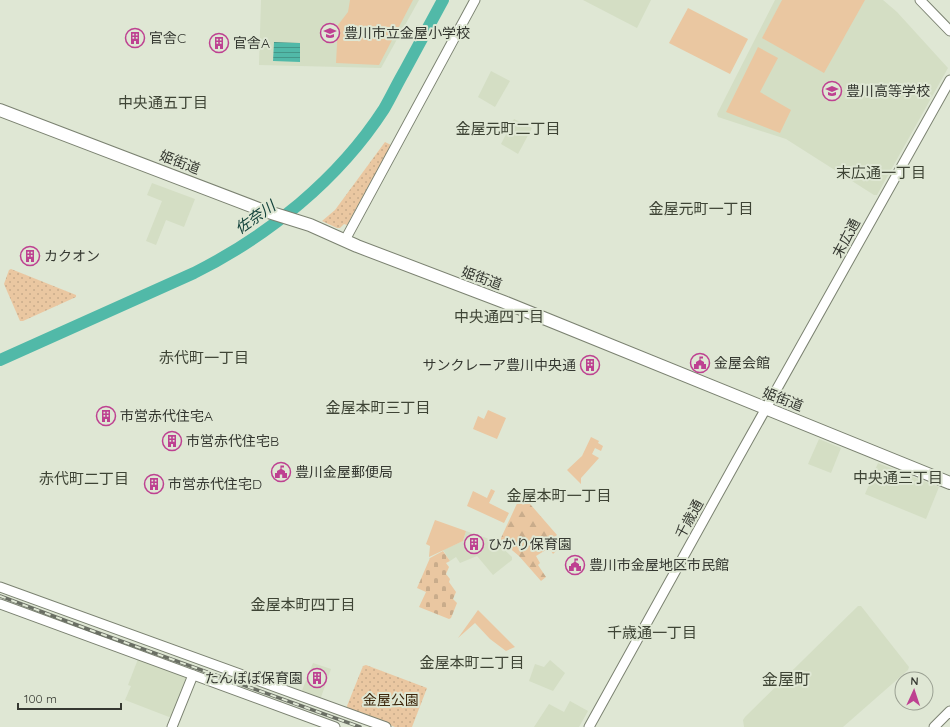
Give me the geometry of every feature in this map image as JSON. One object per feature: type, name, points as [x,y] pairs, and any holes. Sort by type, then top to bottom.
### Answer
[{"type":"main road","name":"姫街道","points":[[0,110],[259,209],[310,225],[363,248],[504,302],[950,483]]},
{"type":"street","points":[[345,240],[475,0]]},
{"type":"street","points":[[920,0],[950,31]]},
{"type":"street","name":"末広通","points":[[766,408],[950,80]]},
{"type":"street","name":"千歳通","points":[[589,727],[766,408]]},
{"type":"street","points":[[0,587],[386,727]]},
{"type":"street","points":[[0,604],[335,727]]},
{"type":"street","points":[[172,727],[193,675]]},
{"type":"street","points":[[934,727],[950,711]]},
{"type":"shaded area","name":"豊川市立金屋小学校","points":[[261,0],[419,0],[381,68],[259,65]]},
{"type":"shaded area","points":[[583,0],[651,0],[637,28]]},
{"type":"shaded area","name":"豊川高等学校","points":[[775,0],[883,0],[897,12],[948,68],[877,195],[874,195],[786,139],[718,117],[717,114]]},
{"type":"shaded area","points":[[491,71],[510,81],[495,107],[478,97]]},
{"type":"shaded area","points":[[514,119],[532,128],[518,154],[501,144]]},
{"type":"shaded area","points":[[152,183],[195,199],[184,227],[166,220],[156,245],[146,241],[162,201],[147,195]]},
{"type":"shaded area","points":[[819,439],[841,448],[831,473],[808,464]]},
{"type":"shaded area","points":[[878,463],[939,487],[926,519],[865,494]]},
{"type":"shaded area","points":[[466,531],[495,541],[512,557],[512,560],[493,575],[477,556],[460,563],[456,557],[450,561],[443,550],[463,541]]},
{"type":"shaded area","points":[[858,606],[861,606],[909,667],[907,671],[894,671],[894,682],[843,727],[744,727],[743,720]]},
{"type":"shaded area","points":[[138,659],[186,677],[187,680],[173,715],[169,717],[125,700],[131,686],[128,685]]},
{"type":"shaded area","points":[[550,660],[565,673],[553,691],[529,681],[535,664],[544,667]]},
{"type":"shaded area","name":"たんぽぽ保育園","points":[[313,663],[331,669],[320,700],[301,693]]},
{"type":"shaded area","points":[[570,701],[588,711],[579,727],[534,727],[549,704],[564,712]]},
{"type":"green space","points":[[350,0],[413,0],[379,65],[336,63],[338,25],[348,12]]},
{"type":"green space","points":[[782,0],[865,0],[824,73],[762,38]]},
{"type":"green space","points":[[688,8],[748,39],[730,74],[669,43]]},
{"type":"green space","points":[[758,47],[778,58],[760,92],[791,110],[780,133],[726,112]]},
{"type":"green space","points":[[385,142],[391,145],[347,225],[344,224],[340,228],[337,228],[322,221],[335,210]]},
{"type":"green space","points":[[11,269],[76,295],[76,297],[20,321],[4,284],[9,270]]},
{"type":"green space","points":[[488,410],[506,418],[497,439],[473,429],[478,416],[484,419]]},
{"type":"green space","points":[[591,437],[599,441],[598,443],[603,446],[601,451],[595,448],[592,454],[599,458],[581,478],[581,484],[567,470],[582,456]]},
{"type":"green space","points":[[491,489],[495,491],[489,503],[509,513],[504,523],[467,506],[473,491],[487,498]]},
{"type":"green space","points":[[520,497],[524,497],[557,535],[550,541],[558,549],[553,554],[549,548],[536,556],[540,563],[538,565],[546,577],[541,581],[519,556],[501,541]]},
{"type":"green space","points":[[435,520],[466,531],[463,541],[429,557],[430,546],[426,544]]},
{"type":"green space","points":[[443,551],[450,561],[446,563],[449,567],[446,574],[450,579],[449,582],[456,592],[453,599],[457,603],[451,618],[449,619],[419,607],[426,592],[417,588],[430,558]]},
{"type":"green space","points":[[478,610],[515,647],[506,651],[490,639],[475,623],[458,638]]},
{"type":"green space","name":"金屋公園","points":[[366,665],[427,688],[412,727],[395,727],[348,709],[347,706],[363,666]]},
{"type":"water","points":[[274,42],[300,43],[300,62],[273,61]]},
{"type":"waterway","name":"佐奈川","points":[[0,360],[194,273],[248,242],[275,224],[300,204],[323,182],[366,135],[384,109],[443,0]]},
{"type":"railway","points":[[0,596],[360,727]]},
{"type":"place","name":"豊川市立金屋小学校","points":[[330,33]]},
{"type":"place","name":"官舎C","points":[[135,38]]},
{"type":"place","name":"官舎A","points":[[219,43]]},
{"type":"place","name":"豊川高等学校","points":[[832,91]]},
{"type":"place","name":"カクオン","points":[[30,256]]},
{"type":"place","name":"金屋会館","points":[[700,363]]},
{"type":"place","name":"サンクレーア豊川中央通","points":[[590,365]]},
{"type":"place","name":"市営赤代住宅A","points":[[106,416]]},
{"type":"place","name":"市営赤代住宅B","points":[[172,441]]},
{"type":"place","name":"豊川金屋郵便局","points":[[281,472]]},
{"type":"place","name":"市営赤代住宅D","points":[[154,484]]},
{"type":"place","name":"ひかり保育園","points":[[474,544]]},
{"type":"place","name":"豊川市金屋地区市民館","points":[[575,565]]},
{"type":"place","name":"たんぽぽ保育園","points":[[317,678]]},
{"type":"district","name":"中央通五丁目","points":[[163,102]]},
{"type":"district","name":"金屋元町二丁目","points":[[508,128]]},
{"type":"district","name":"末広通一丁目","points":[[881,172]]},
{"type":"district","name":"金屋元町一丁目","points":[[701,208]]},
{"type":"district","name":"中央通四丁目","points":[[499,316]]},
{"type":"district","name":"赤代町一丁目","points":[[204,357]]},
{"type":"district","name":"金屋本町三丁目","points":[[378,407]]},
{"type":"district","name":"中央通三丁目","points":[[898,477]]},
{"type":"district","name":"赤代町二丁目","points":[[84,478]]},
{"type":"district","name":"金屋本町一丁目","points":[[559,495]]},
{"type":"district","name":"金屋本町四丁目","points":[[303,604]]},
{"type":"district","name":"千歳通一丁目","points":[[652,632]]},
{"type":"district","name":"金屋本町二丁目","points":[[472,662]]},
{"type":"district","name":"金屋町","points":[[786,679]]}]
